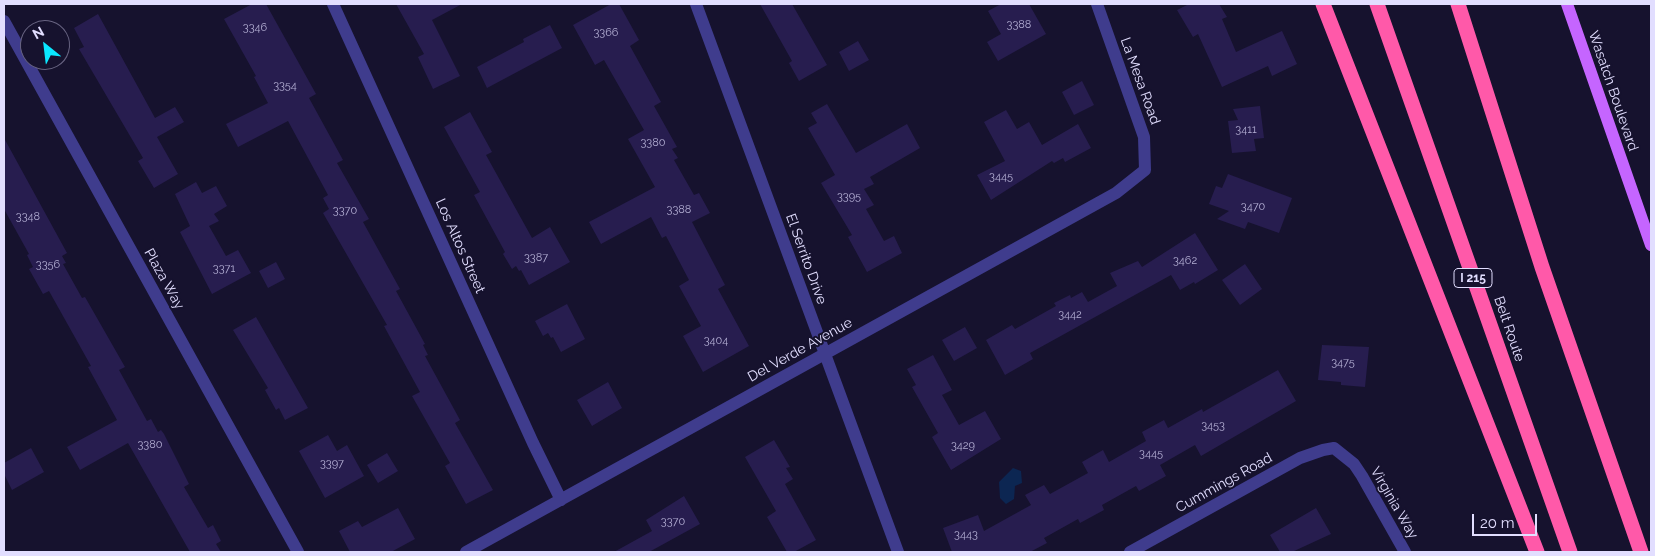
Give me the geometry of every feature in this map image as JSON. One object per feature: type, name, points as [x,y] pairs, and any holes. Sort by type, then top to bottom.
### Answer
[{"type":"highway","points":[[1323,4],[1537,552]]},
{"type":"highway","name":"Belt Route","points":[[1377,4],[1570,552]]},
{"type":"highway","points":[[1458,4],[1542,267],[1641,552]]},
{"type":"main road","name":"Wasatch Boulevard","points":[[1567,4],[1651,245]]},
{"type":"street","name":"Los Altos Street","points":[[333,4],[533,443],[561,500]]},
{"type":"street","name":"El Serrito Drive","points":[[696,4],[898,552]]},
{"type":"street","name":"La Mesa Road","points":[[1097,4],[1144,136],[1145,170]]},
{"type":"street","name":"Plaza Way","points":[[4,21],[298,552]]},
{"type":"street","name":"Del Verde Avenue","points":[[466,552],[1116,193],[1137,179],[1145,170]]},
{"type":"street","name":"Cummings Road","points":[[1130,552],[1300,458],[1334,448]]},
{"type":"street","name":"Virginia Way","points":[[1334,448],[1354,464],[1405,552]]},
{"type":"water","points":[[1013,468],[1021,471],[1022,483],[1015,486],[1014,499],[1006,504],[1000,498],[999,482]]},
{"type":"building","points":[[252,4],[266,4],[316,94],[309,98],[343,160],[337,163],[369,219],[363,222],[400,289],[396,291],[425,344],[423,345],[428,355],[425,356],[460,420],[455,423],[493,490],[466,504],[445,466],[450,463],[412,396],[420,392],[384,326],[387,325],[323,213],[329,209],[323,198],[328,195],[288,121],[238,147],[226,124],[268,103],[254,77],[256,76],[224,19]]},
{"type":"building","points":[[396,4],[462,4],[432,20],[460,76],[433,89],[418,57],[424,54]]},
{"type":"building","points":[[611,4],[619,4],[639,40],[630,46],[661,102],[654,106],[677,147],[672,149],[678,158],[674,160],[694,195],[699,193],[710,213],[692,222],[725,285],[718,289],[749,346],[703,372],[683,336],[701,326],[679,286],[689,280],[666,236],[662,238],[651,217],[601,244],[589,222],[655,187],[628,139],[644,130],[604,60],[595,65],[573,25]]},
{"type":"building","points":[[760,4],[792,4],[827,65],[799,81],[789,63],[792,61]]},
{"type":"building","points":[[1001,4],[1029,4],[1046,34],[998,61],[987,42],[1001,34],[988,11]]},
{"type":"building","points":[[1189,4],[1219,4],[1227,17],[1222,19],[1236,52],[1282,31],[1297,64],[1272,76],[1268,66],[1222,87],[1198,34],[1193,37],[1177,10]]},
{"type":"building","points":[[98,14],[155,118],[175,107],[184,122],[157,137],[178,174],[154,188],[138,161],[143,158],[79,49],[84,47],[74,28]]},
{"type":"building","points":[[550,25],[562,48],[487,88],[477,67],[524,42],[523,39]]},
{"type":"building","points":[[858,41],[869,60],[849,71],[839,52]]},
{"type":"building","points":[[1082,81],[1094,105],[1074,115],[1062,92]]},
{"type":"building","points":[[827,104],[856,153],[907,124],[920,148],[870,177],[874,184],[864,189],[874,205],[866,209],[884,241],[894,236],[902,253],[867,272],[848,237],[852,235],[821,183],[835,175],[808,128],[817,123],[811,113]]},
{"type":"building","points":[[1260,106],[1264,138],[1254,139],[1256,151],[1232,153],[1228,121],[1238,120],[1233,109]]},
{"type":"building","points":[[1006,110],[1017,129],[1029,122],[1042,145],[1078,124],[1091,148],[1065,162],[1063,158],[1054,163],[1052,161],[991,200],[977,175],[1005,161],[984,122]]},
{"type":"building","points":[[470,112],[492,152],[486,155],[532,238],[550,227],[570,262],[529,285],[521,270],[519,271],[516,266],[512,269],[503,254],[505,252],[474,195],[480,192],[444,127]]},
{"type":"building","points":[[4,138],[67,253],[62,256],[66,263],[63,264],[82,298],[85,297],[125,367],[119,370],[147,421],[151,419],[158,432],[161,430],[164,434],[189,484],[184,487],[208,528],[213,525],[221,541],[216,544],[221,552],[190,552],[128,443],[80,470],[67,447],[117,420],[88,367],[91,366],[49,291],[43,294],[29,269],[33,267],[27,255],[29,254],[4,209]]},
{"type":"building","points":[[1228,174],[1292,198],[1279,233],[1248,222],[1245,229],[1217,219],[1229,211],[1209,204],[1216,186],[1222,188]]},
{"type":"building","points":[[196,182],[202,193],[216,186],[227,206],[214,214],[219,221],[209,226],[226,256],[238,250],[251,273],[212,294],[180,232],[190,226],[175,194]]},
{"type":"building","points":[[1195,233],[1218,270],[1195,284],[1194,282],[1180,290],[1171,275],[1030,353],[1033,359],[1005,375],[986,340],[1012,325],[1015,329],[1056,306],[1054,303],[1070,295],[1071,298],[1082,292],[1088,302],[1117,286],[1110,273],[1138,261],[1142,267]]},
{"type":"building","points":[[276,262],[285,279],[268,288],[259,271]]},
{"type":"building","points":[[1245,264],[1262,289],[1240,305],[1222,280]]},
{"type":"building","points":[[567,304],[585,339],[561,352],[553,337],[551,338],[548,333],[543,336],[535,321]]},
{"type":"building","points":[[256,317],[308,408],[285,420],[279,408],[276,410],[265,390],[268,388],[233,330]]},
{"type":"building","points":[[965,327],[977,348],[954,361],[942,340]]},
{"type":"building","points":[[1322,345],[1369,347],[1365,387],[1341,385],[1341,382],[1318,380]]},
{"type":"building","points":[[933,355],[952,390],[942,395],[959,425],[985,411],[1001,439],[951,470],[932,437],[938,433],[912,387],[916,385],[907,369]]},
{"type":"building","points":[[1278,370],[1296,401],[1201,456],[1195,445],[1160,465],[1166,476],[1139,491],[1136,486],[1102,505],[1104,510],[1080,523],[1078,519],[1044,538],[1047,543],[1030,552],[952,552],[943,528],[978,515],[984,531],[1031,505],[1025,495],[1044,485],[1050,494],[1088,473],[1082,462],[1103,450],[1109,462],[1146,441],[1142,432],[1164,420],[1168,428],[1202,409],[1203,412]]},
{"type":"building","points":[[608,382],[622,408],[592,426],[577,400]]},
{"type":"building","points":[[328,435],[337,451],[347,445],[364,476],[325,498],[299,451]]},
{"type":"building","points":[[774,440],[790,467],[786,468],[793,479],[785,484],[816,540],[794,552],[787,552],[767,517],[776,511],[745,457]]},
{"type":"building","points":[[31,448],[44,472],[12,490],[4,474],[4,463]]},
{"type":"building","points":[[387,453],[398,471],[378,483],[367,465]]},
{"type":"building","points":[[684,496],[700,524],[649,552],[614,552],[652,531],[646,520]]},
{"type":"building","points":[[398,508],[415,539],[391,552],[350,552],[339,531],[358,521],[362,527]]},
{"type":"building","points":[[1316,508],[1331,534],[1292,552],[1280,552],[1270,535]]}]
